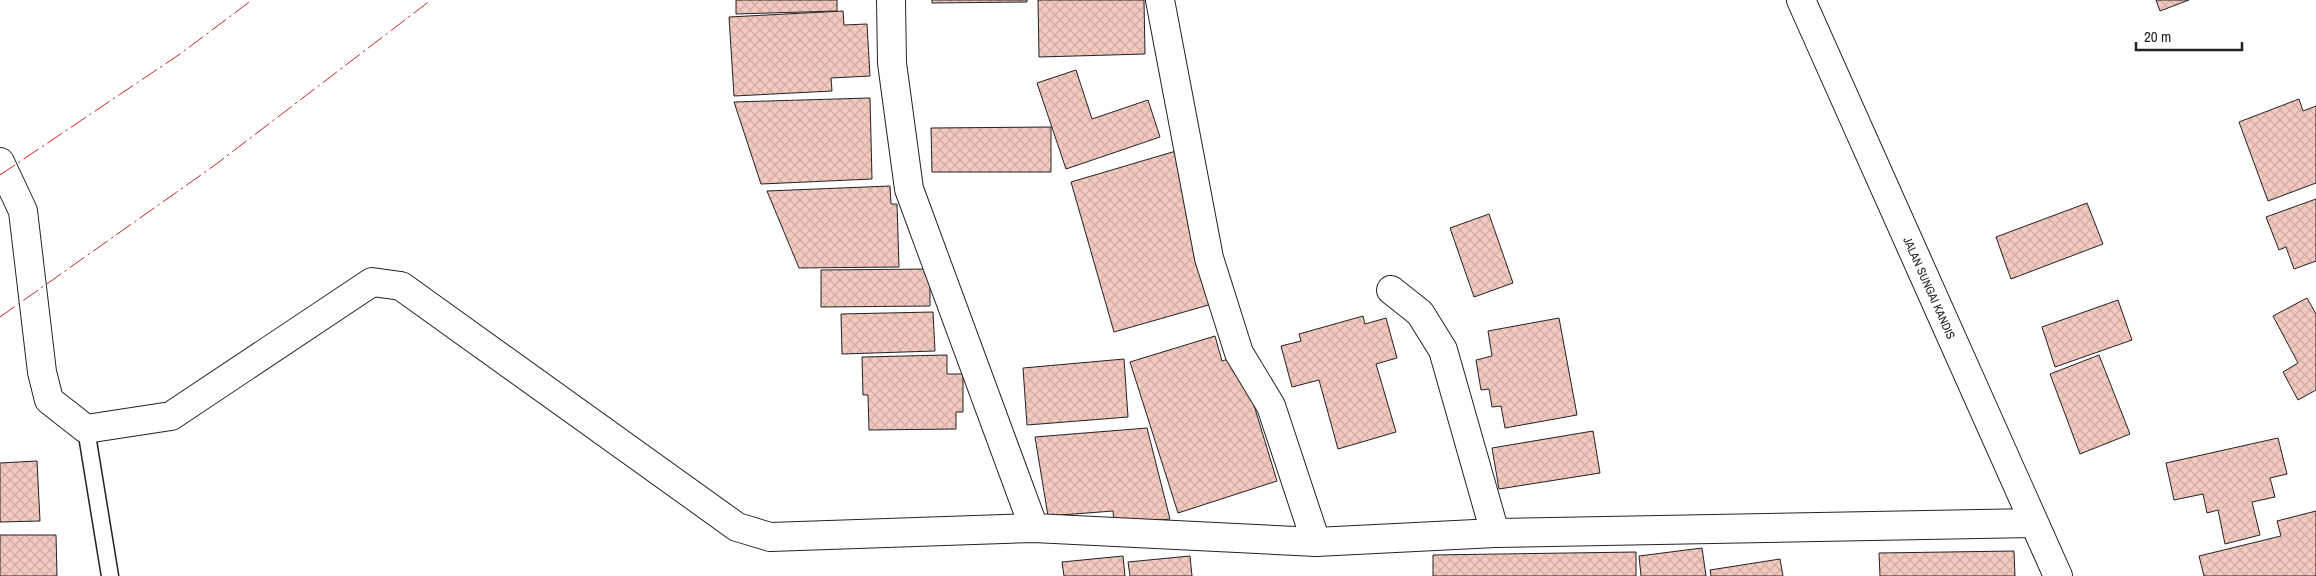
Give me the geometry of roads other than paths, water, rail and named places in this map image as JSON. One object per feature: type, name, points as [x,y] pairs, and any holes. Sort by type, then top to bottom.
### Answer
[{"type":"street","points":[[891,0],[892,63],[909,189],[1034,528]]},
{"type":"street","points":[[1160,0],[1209,258],[1238,353],[1271,406],[1316,542]]},
{"type":"street","name":"JALAN SUNGAI KANDIS","points":[[1801,0],[2058,576]]},
{"type":"street","points":[[0,162],[23,211],[42,372],[49,400],[86,429],[170,416],[372,282],[401,286],[736,527],[770,537],[1034,528],[1316,542],[1495,533],[2033,523]]},
{"type":"street","points":[[1391,290],[1420,313],[1443,350],[1495,533]]},
{"type":"lane","points":[[86,429],[110,576]]}]
